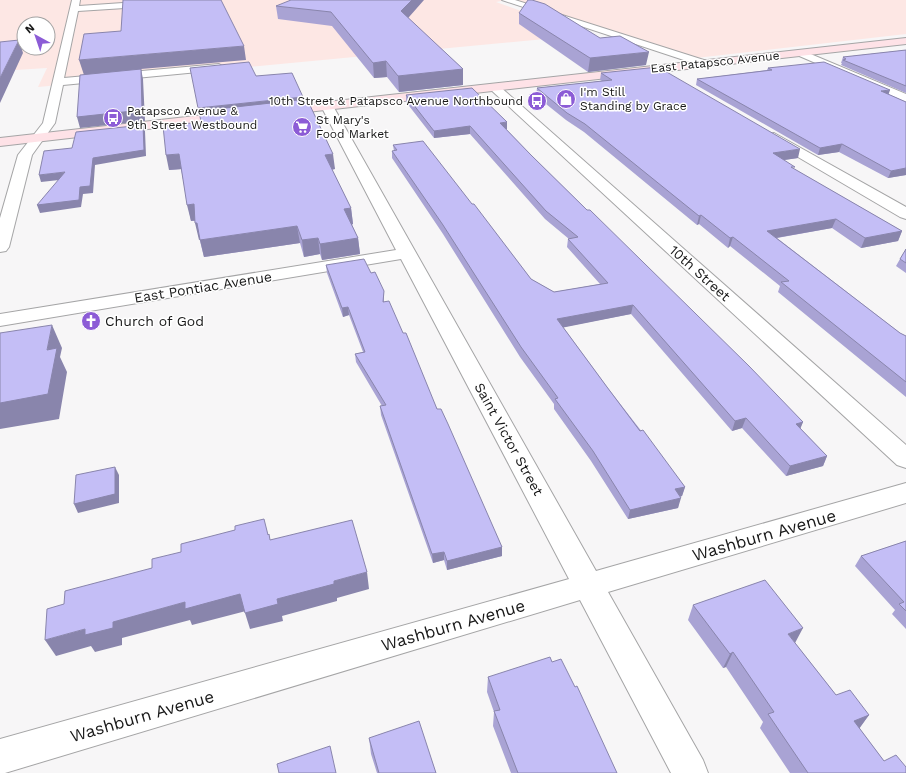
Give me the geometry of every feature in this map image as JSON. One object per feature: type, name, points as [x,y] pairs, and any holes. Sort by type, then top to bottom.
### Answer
[{"type":"main road","name":"East Patapsco Avenue","points":[[272,112],[906,41]]},
{"type":"main road","points":[[0,142],[240,115]]},
{"type":"street","points":[[0,247],[25,155],[49,123],[75,5],[203,0]]},
{"type":"street","points":[[506,0],[703,64]]},
{"type":"street","points":[[801,53],[906,98]]},
{"type":"street","points":[[57,82],[233,65]]},
{"type":"street","points":[[658,68],[679,81]]},
{"type":"street","name":"10th Street","points":[[494,87],[906,459]]},
{"type":"street","name":"Saint Victor Street","points":[[327,106],[690,773]]},
{"type":"street","points":[[762,129],[906,214]]},
{"type":"street","name":"East Pontiac Avenue","points":[[0,320],[407,253]]},
{"type":"street","name":"Washburn Avenue","points":[[0,757],[906,493]]},
{"type":"shaded area","points":[[0,0],[506,0],[496,2],[587,35],[38,87],[47,68],[0,71]]},
{"type":"shaded area","points":[[513,0],[906,0],[906,34],[696,58]]},
{"type":"building","points":[[123,0],[221,0],[244,46],[79,60],[84,34],[121,31]]},
{"type":"building","points":[[291,0],[412,0],[401,11],[463,69],[398,76],[386,61],[373,63],[331,12],[276,6]]},
{"type":"building","points":[[528,0],[545,4],[600,38],[620,36],[649,52],[590,58],[519,13]]},
{"type":"building","points":[[16,40],[16,46],[0,78],[0,42]]},
{"type":"building","points":[[906,50],[906,86],[843,60],[846,59],[843,57]]},
{"type":"building","points":[[249,62],[256,76],[292,73],[303,97],[198,108],[190,68]]},
{"type":"building","points":[[824,62],[890,90],[881,91],[906,102],[906,168],[891,171],[842,144],[820,148],[697,79],[772,70],[768,68]]},
{"type":"building","points":[[658,67],[800,149],[773,153],[795,167],[791,167],[902,231],[865,238],[836,219],[767,231],[900,333],[906,336],[906,382],[781,282],[789,281],[733,237],[730,238],[701,215],[699,216],[585,124],[567,113],[537,88],[612,80],[601,73]]},
{"type":"building","points":[[141,69],[142,110],[77,117],[80,75]]},
{"type":"building","points":[[472,88],[507,122],[500,123],[531,155],[587,210],[590,210],[749,366],[803,422],[796,424],[827,456],[790,466],[746,418],[735,421],[633,305],[557,319],[640,431],[643,430],[685,487],[675,489],[681,498],[630,510],[593,451],[555,399],[558,398],[521,347],[443,225],[392,151],[397,150],[393,145],[423,141],[472,204],[474,204],[531,279],[554,292],[608,283],[568,239],[578,237],[546,211],[470,126],[434,131],[406,95]]},
{"type":"building","points":[[307,99],[333,154],[325,155],[351,208],[344,209],[358,238],[320,244],[318,238],[302,240],[297,226],[200,240],[197,223],[195,223],[194,204],[187,205],[179,154],[166,155],[163,126],[201,122],[199,111]]},
{"type":"building","points":[[143,125],[144,150],[93,158],[90,186],[80,187],[79,200],[37,205],[65,172],[39,175],[44,151],[72,148],[76,132]]},
{"type":"building","points":[[906,249],[906,263],[900,259]]},
{"type":"building","points":[[364,259],[371,273],[375,272],[384,291],[383,302],[389,301],[403,333],[406,333],[437,409],[441,409],[502,547],[447,561],[444,552],[432,554],[380,406],[386,405],[355,354],[365,352],[348,307],[342,308],[326,265]]},
{"type":"building","points":[[52,325],[47,350],[57,348],[48,394],[0,403],[0,333]]},
{"type":"building","points":[[115,467],[115,494],[74,504],[76,475]]},
{"type":"building","points":[[264,519],[270,540],[352,520],[367,572],[334,581],[334,584],[277,599],[278,604],[245,613],[240,594],[185,609],[185,602],[113,622],[113,628],[85,635],[85,629],[45,640],[47,609],[64,604],[65,591],[152,568],[152,559],[181,552],[181,544],[235,530],[235,526]]},
{"type":"building","points":[[906,541],[906,611],[899,604],[904,602],[861,556]]},
{"type":"building","points":[[765,580],[803,628],[788,634],[836,695],[850,690],[869,715],[854,721],[884,761],[896,755],[906,767],[906,773],[808,773],[768,714],[774,712],[733,652],[730,654],[693,605]]},
{"type":"building","points":[[550,657],[552,662],[561,659],[575,687],[577,686],[617,773],[518,773],[494,711],[500,710],[488,677]]},
{"type":"building","points":[[419,721],[436,773],[379,773],[369,738]]},
{"type":"building","points":[[330,746],[336,773],[279,773],[277,764]]},
{"type":"place","name":"I'm Still Standing by Grace","points":[[566,99]]},
{"type":"place","name":"10th Street & Patapsco Avenue Northbound","points":[[537,101]]},
{"type":"place","name":"Patapsco Avenue & 9th Street Westbound","points":[[113,118]]},
{"type":"place","name":"St Mary's Food Market","points":[[302,127]]},
{"type":"place","name":"Church of God","points":[[91,321]]}]
